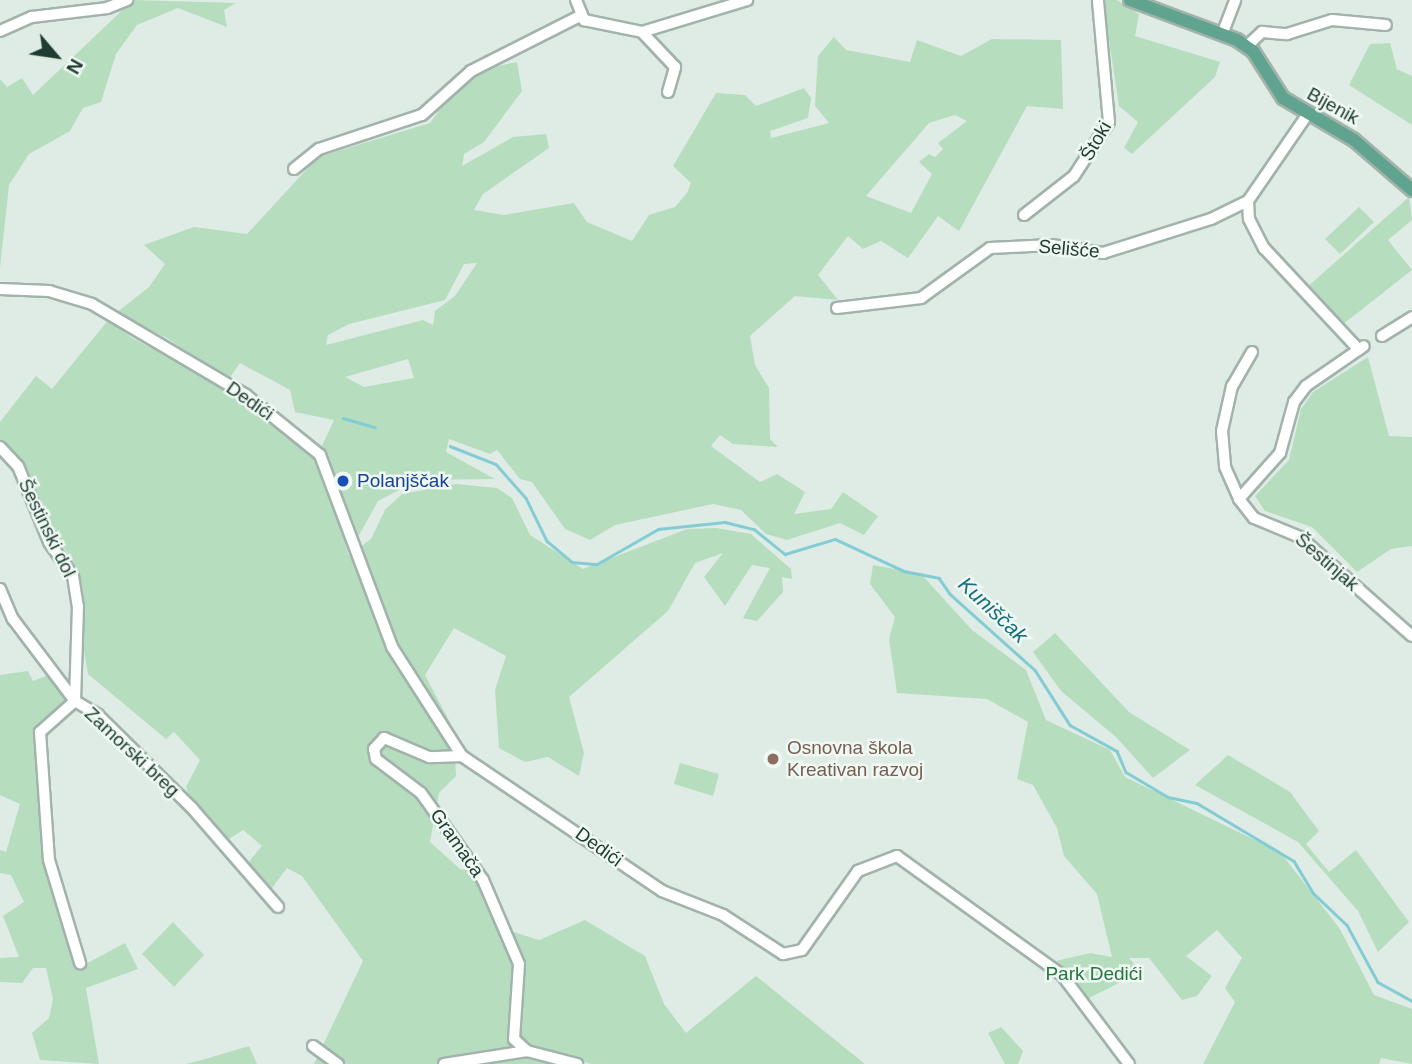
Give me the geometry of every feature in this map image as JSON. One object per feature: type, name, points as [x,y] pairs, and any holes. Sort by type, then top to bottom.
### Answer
[{"type":"main road","name":"Bijenik","points":[[1130,0],[1223,32],[1247,46],[1283,98],[1307,115],[1354,140],[1412,190]]},
{"type":"street","points":[[0,31],[32,16],[107,8],[127,0]]},
{"type":"street","points":[[577,0],[580,16]]},
{"type":"street","points":[[294,169],[319,149],[422,115],[471,71],[580,16],[642,32],[747,0]]},
{"type":"street","name":"Štoki","points":[[1024,215],[1074,176],[1109,122],[1098,0]]},
{"type":"street","points":[[1223,32],[1235,0]]},
{"type":"street","points":[[1247,46],[1262,32],[1287,34],[1332,20],[1386,25]]},
{"type":"street","points":[[642,32],[675,67],[668,92]]},
{"type":"street","points":[[1239,499],[1280,453],[1294,402],[1306,386],[1361,348],[1264,248],[1249,219],[1248,201],[1307,115]]},
{"type":"street","name":"Selišće","points":[[837,308],[921,298],[990,248],[1052,245],[1111,252],[1248,201]]},
{"type":"street","name":"Dedići","points":[[0,289],[73,296],[162,350],[246,395],[327,464],[392,647],[462,756],[662,891],[723,915],[783,954],[802,950],[858,871],[897,856],[1062,975],[1129,1064]]},
{"type":"street","points":[[1382,336],[1412,317]]},
{"type":"street","name":"Šestinjak","points":[[1252,352],[1232,386],[1222,431],[1225,467],[1239,499],[1254,518],[1300,537],[1412,636]]},
{"type":"street","name":"Šestinski dol","points":[[0,447],[18,466],[49,541],[73,576],[75,701]]},
{"type":"street","name":"Zamorski breg","points":[[0,589],[13,619],[75,701],[98,715],[192,808],[278,907]]},
{"type":"street","points":[[75,701],[40,732],[49,860],[80,963]]},
{"type":"street","name":"Gramača","points":[[462,756],[429,757],[384,738],[374,749],[376,759],[421,793],[483,880],[519,964],[514,1039],[527,1051]]},
{"type":"street","points":[[313,1046],[338,1064]]},
{"type":"street","points":[[444,1064],[527,1051],[577,1064]]},
{"type":"green space","points":[[133,0],[236,3],[224,10],[227,27],[178,8],[137,25],[116,54],[101,102],[83,108],[70,131],[29,154],[9,185],[0,268],[0,79],[7,87],[22,78],[33,95]]},
{"type":"green space","points":[[1103,0],[1117,0],[1139,14],[1135,36],[1220,62],[1215,77],[1132,154],[1124,148],[1138,122],[1119,106]]},
{"type":"green space","points":[[834,37],[846,50],[910,62],[917,40],[961,56],[992,39],[1061,40],[1063,109],[1027,106],[959,231],[938,216],[908,258],[881,241],[863,249],[848,236],[818,275],[838,300],[795,296],[750,336],[755,365],[769,388],[770,439],[778,447],[733,444],[720,435],[711,446],[760,482],[777,474],[805,492],[794,514],[831,509],[843,492],[878,516],[864,535],[840,523],[787,540],[766,534],[741,510],[713,504],[615,525],[590,540],[565,529],[532,482],[520,479],[497,450],[490,454],[449,439],[446,452],[495,479],[418,480],[378,501],[358,537],[321,448],[334,420],[295,412],[290,390],[240,363],[228,380],[167,338],[115,314],[149,287],[165,264],[144,245],[194,227],[247,234],[318,157],[430,123],[454,90],[482,69],[517,62],[522,91],[484,142],[464,154],[462,166],[513,137],[546,134],[549,148],[483,194],[474,210],[504,215],[574,203],[587,222],[632,241],[649,215],[675,207],[687,193],[691,183],[673,166],[716,93],[745,95],[756,106],[804,88],[811,98],[808,118],[770,131],[771,138],[829,123],[815,106],[818,56]],"holes":[[[955,115],[967,121],[938,143],[943,149],[935,157],[929,154],[919,162],[932,174],[911,213],[866,196],[929,123]],[[477,263],[455,296],[435,311],[433,325],[423,320],[326,345],[328,335],[349,324],[445,300],[464,264]],[[408,359],[414,378],[364,387],[345,377]]]},
{"type":"green space","points":[[1390,43],[1397,69],[1412,76],[1412,125],[1349,85],[1370,44]]},
{"type":"green space","points":[[1409,197],[1412,220],[1388,240],[1412,270],[1342,325],[1306,288]]},
{"type":"green space","points":[[1359,207],[1374,222],[1340,254],[1325,239]]},
{"type":"green space","points":[[109,319],[132,338],[250,401],[321,463],[349,556],[371,539],[385,510],[402,494],[456,484],[497,488],[512,498],[530,535],[583,569],[687,529],[716,528],[751,534],[791,569],[792,579],[782,577],[783,592],[757,621],[743,618],[770,568],[752,565],[725,606],[704,577],[723,553],[695,563],[668,611],[569,697],[584,753],[579,776],[548,757],[525,762],[499,748],[495,690],[506,656],[454,628],[425,675],[454,730],[456,776],[439,793],[430,842],[460,869],[483,872],[501,928],[539,940],[585,920],[645,956],[664,1004],[686,1033],[756,976],[865,1064],[591,1064],[573,1058],[571,1064],[314,1064],[363,961],[302,876],[287,868],[269,892],[246,865],[262,846],[243,830],[226,841],[191,804],[186,787],[200,760],[174,732],[166,739],[88,674],[67,553],[0,443],[0,422],[36,376],[52,389]]},
{"type":"green space","points":[[1368,357],[1389,436],[1412,437],[1412,546],[1391,549],[1357,572],[1312,527],[1265,511],[1255,496],[1289,460],[1301,409],[1313,392]]},
{"type":"green space","name":"Park Dedići","points":[[873,565],[921,574],[972,630],[1026,670],[1046,720],[1110,750],[1125,777],[1280,852],[1340,929],[1374,995],[1412,1009],[1412,1064],[1381,1058],[1379,1064],[1203,1064],[1235,1002],[1225,988],[1242,958],[1217,930],[1186,956],[1212,976],[1197,996],[1182,1000],[1149,958],[1129,958],[1141,972],[1087,999],[1056,961],[1090,953],[1112,957],[1097,894],[1064,856],[1057,828],[1033,785],[1017,779],[1028,722],[987,699],[897,693],[889,639],[895,617],[870,584]]},
{"type":"green space","points":[[1055,633],[1129,712],[1190,750],[1153,778],[1116,737],[1061,691],[1033,652]]},
{"type":"green space","points":[[28,671],[33,681],[51,674],[71,700],[37,730],[47,865],[80,967],[125,943],[138,969],[86,988],[99,1064],[40,1060],[32,1033],[49,1018],[53,999],[46,968],[33,968],[22,983],[0,982],[0,958],[19,957],[3,916],[24,902],[11,875],[0,873],[0,850],[6,852],[20,804],[0,795],[0,675]]},
{"type":"green space","points":[[1228,755],[1290,792],[1319,831],[1306,844],[1329,872],[1356,850],[1409,922],[1378,952],[1358,911],[1298,842],[1195,785]]},
{"type":"green space","points":[[680,763],[719,774],[713,796],[674,784]]},
{"type":"green space","points":[[173,922],[204,955],[174,987],[142,954]]},
{"type":"green space","points":[[1001,1027],[1023,1051],[1018,1064],[1005,1064],[988,1033]]},
{"type":"green space","points":[[249,1046],[257,1064],[186,1064],[209,1058]]},
{"type":"waterway","name":"Kuniščak","points":[[343,418],[375,427]]},
{"type":"waterway","name":"Kuniščak","points":[[450,446],[496,464],[526,498],[547,541],[572,562],[597,564],[658,529],[725,522],[754,529],[785,554],[835,539],[904,571],[939,578],[950,594],[1035,670],[1070,725],[1117,751],[1126,772],[1168,797],[1197,803],[1294,861],[1313,893],[1347,925],[1378,982],[1412,1001]]},
{"type":"place","name":"Polanjščak","points":[[343,481]]},
{"type":"place","name":"Osnovna škola Kreativan razvoj","points":[[773,759]]}]
